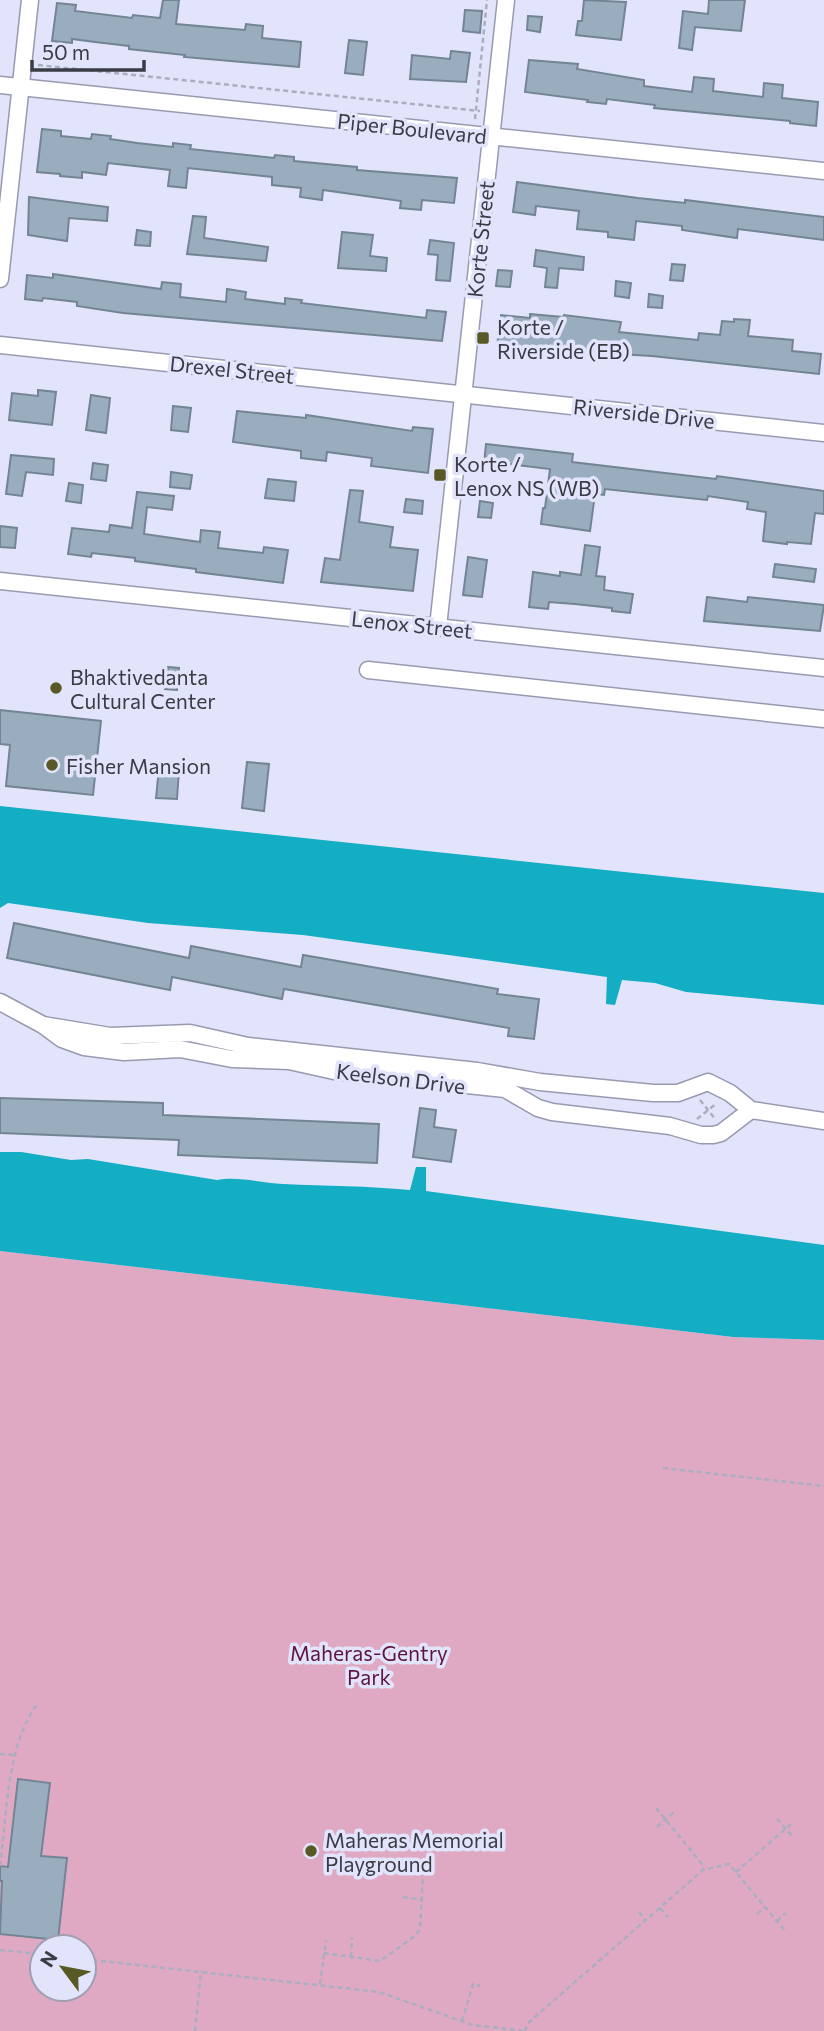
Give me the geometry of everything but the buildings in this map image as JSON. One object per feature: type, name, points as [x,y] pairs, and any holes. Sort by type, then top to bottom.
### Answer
[{"type":"street","points":[[0,279],[30,0]]},
{"type":"street","name":"Korte Street","points":[[438,627],[506,0]]},
{"type":"street","name":"Piper Boulevard","points":[[0,85],[824,171]]},
{"type":"street","name":"Drexel Street","points":[[0,345],[464,394]]},
{"type":"street","name":"Riverside Drive","points":[[464,394],[824,433]]},
{"type":"street","name":"Lenox Street","points":[[0,582],[824,668]]},
{"type":"street","points":[[368,670],[824,719]]},
{"type":"street","name":"Keelson Drive","points":[[0,1002],[43,1025],[62,1039],[84,1047],[124,1052],[180,1049],[232,1059],[289,1061],[334,1071],[505,1089],[538,1108],[552,1112],[670,1126],[701,1135],[721,1133],[751,1110]]},
{"type":"street","name":"Keelson Drive","points":[[43,1025],[110,1036],[190,1033],[248,1046],[653,1093],[678,1093],[708,1082],[730,1093],[751,1110],[824,1121]]},
{"type":"path","points":[[474,134],[488,0]]},
{"type":"path","points":[[23,63],[494,113]]},
{"type":"path","points":[[695,1093],[720,1127]]},
{"type":"path","points":[[690,1125],[724,1097]]},
{"type":"path","points":[[663,1468],[824,1486]]},
{"type":"path","points":[[0,1866],[14,1755],[26,1718],[38,1703]]},
{"type":"path","points":[[0,1754],[14,1755]]},
{"type":"path","points":[[656,1808],[702,1864],[703,1870]]},
{"type":"path","points":[[657,1827],[675,1811]]},
{"type":"path","points":[[777,1819],[794,1838]]},
{"type":"path","points":[[736,1872],[792,1824]]},
{"type":"path","points":[[98,1960],[379,1992],[473,2025],[525,2031],[528,2023],[703,1870],[729,1864],[786,1932]]},
{"type":"path","points":[[324,1953],[380,1961],[415,1936],[422,1921],[423,1874],[412,1872]]},
{"type":"path","points":[[403,1897],[423,1900]]},
{"type":"path","points":[[757,1914],[765,1907]]},
{"type":"path","points":[[660,1908],[668,1917]]},
{"type":"path","points":[[639,1912],[646,1921]]},
{"type":"path","points":[[777,1921],[786,1913]]},
{"type":"path","points":[[351,1956],[352,1937]]},
{"type":"path","points":[[320,1984],[326,1940]]},
{"type":"path","points":[[0,1950],[28,1953]]},
{"type":"path","points":[[195,2031],[201,1971]]},
{"type":"path","points":[[463,2021],[473,1984],[480,1986]]},
{"type":"green space","name":"Maheras-Gentry Park","points":[[0,1251],[733,1337],[824,1340],[824,2031],[0,2031]]},
{"type":"water","points":[[0,806],[824,893],[824,1005],[686,992],[655,983],[622,980],[615,1005],[606,1004],[607,977],[303,935],[148,923],[8,903],[0,908]]},
{"type":"water","points":[[0,1152],[21,1152],[71,1160],[88,1159],[217,1180],[410,1190],[416,1167],[426,1167],[426,1191],[824,1245],[824,1340],[733,1337],[0,1251]]},
{"type":"place","name":"Korte / Riverside (EB)","points":[[483,338]]},
{"type":"place","name":"Korte / Lenox NS (WB)","points":[[440,475]]},
{"type":"place","name":"Bhaktivedanta Cultural Center","points":[[56,688]]},
{"type":"place","name":"Fisher Mansion","points":[[52,765]]},
{"type":"place","name":"Maheras Memorial Playground","points":[[311,1851]]}]
